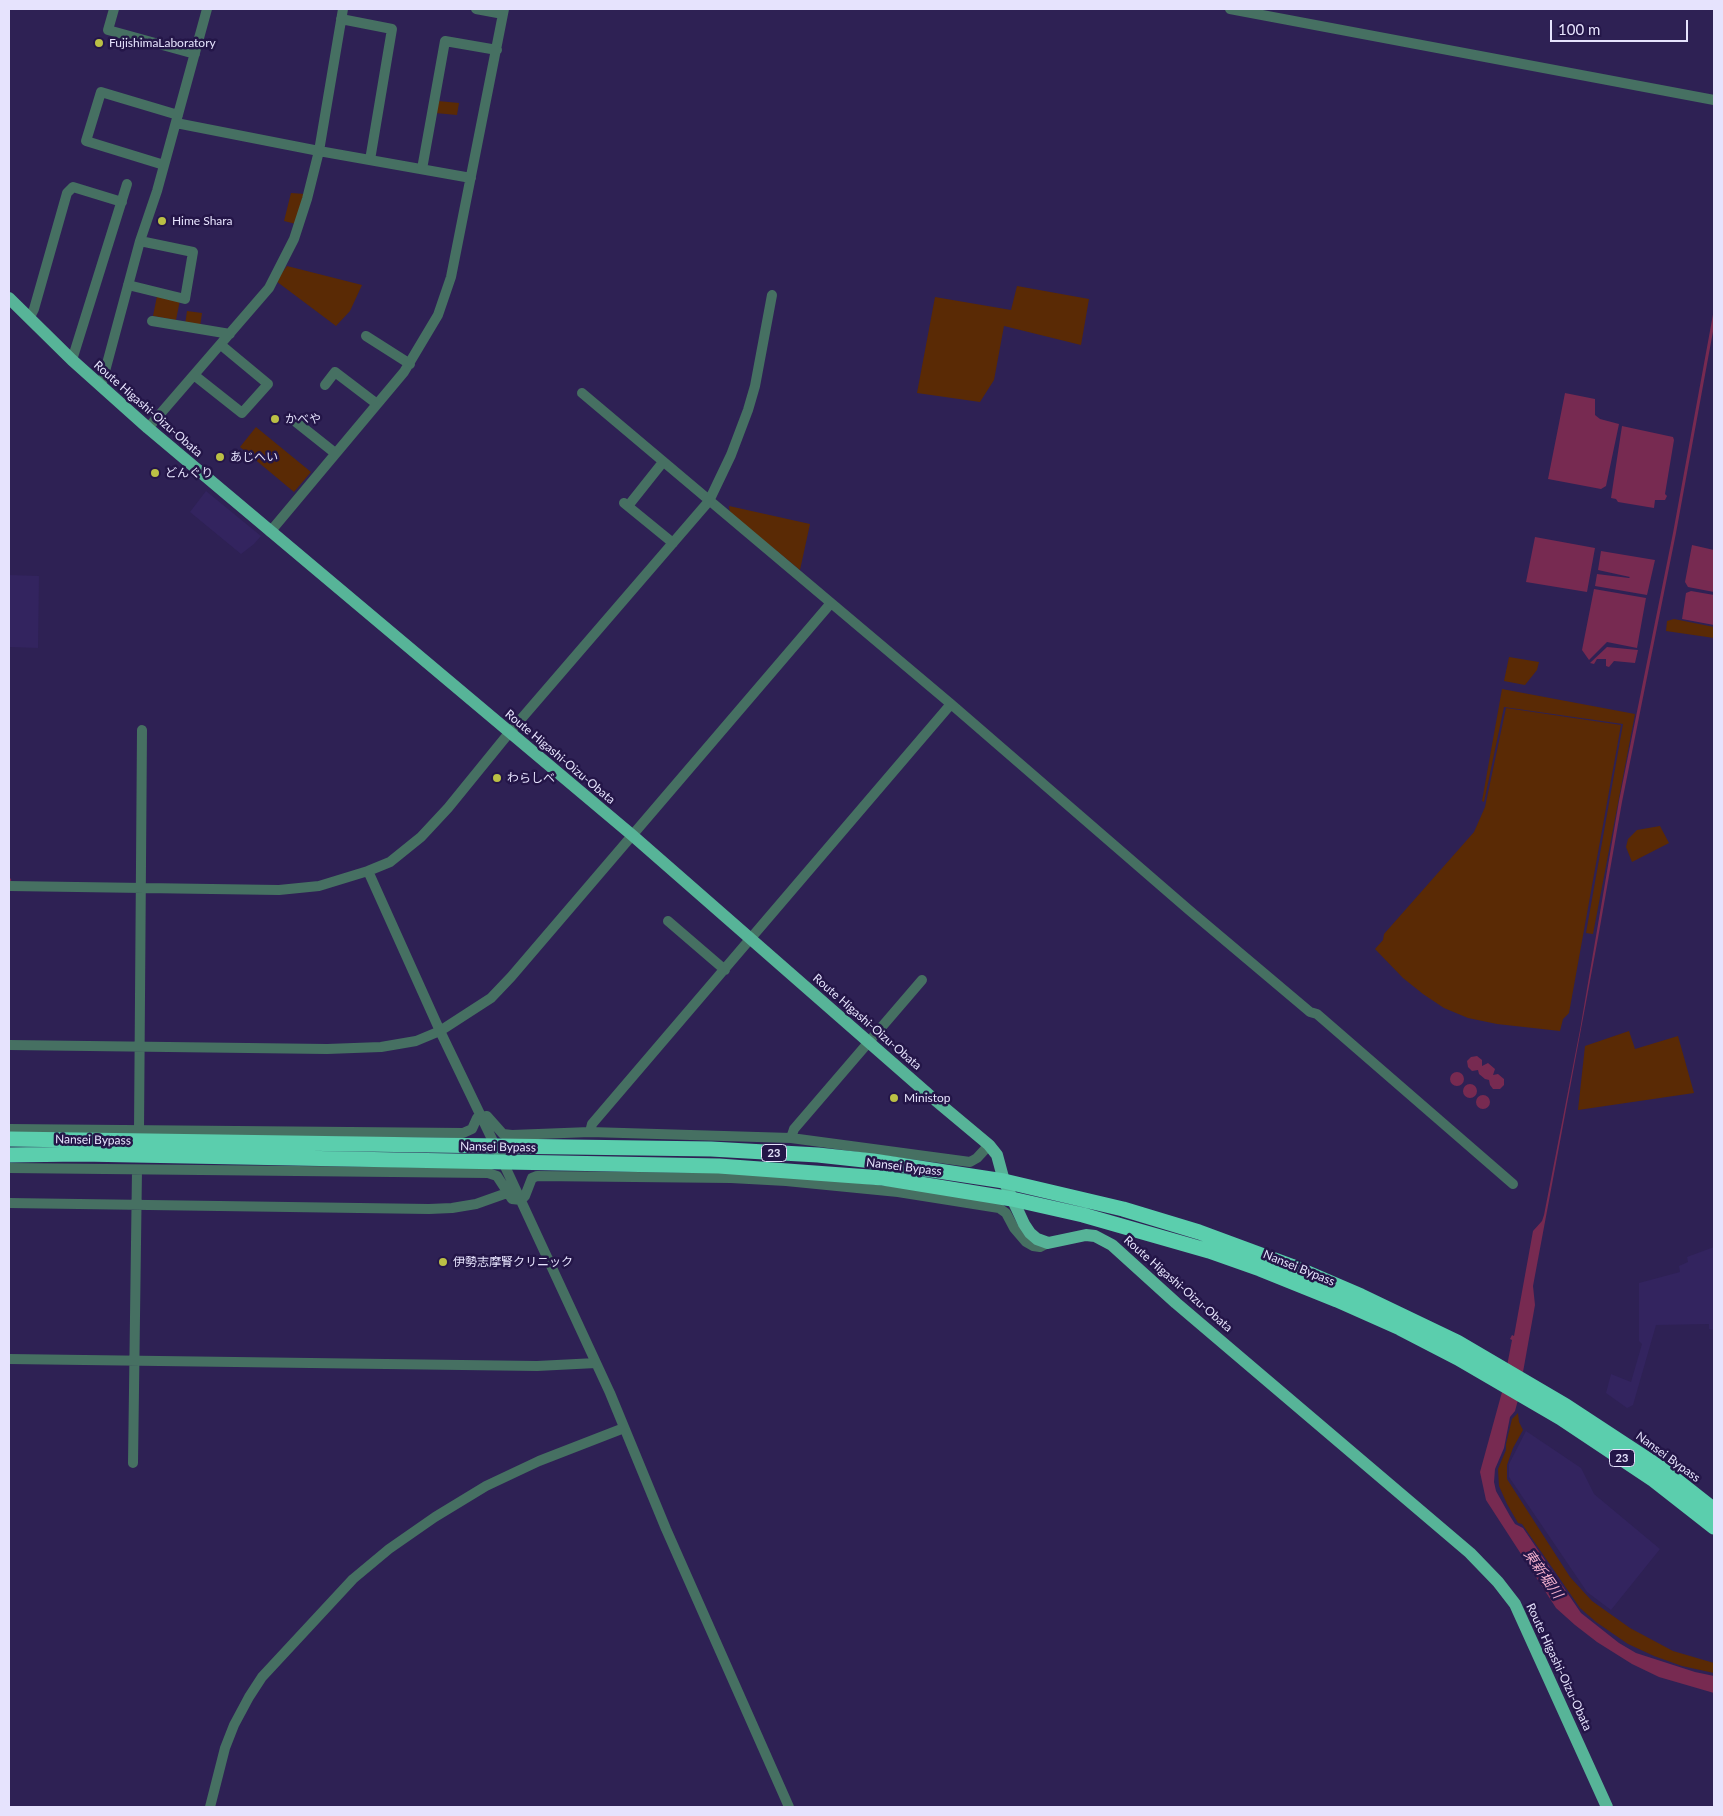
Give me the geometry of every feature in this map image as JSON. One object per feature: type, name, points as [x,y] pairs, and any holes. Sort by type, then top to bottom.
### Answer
[{"type":"highway","name":"Nansei Bypass","points":[[9,1138],[711,1149],[818,1155],[898,1164],[1004,1181],[1123,1209],[1241,1247],[1361,1296],[1457,1342],[1501,1375]]},
{"type":"highway","name":"Nansei Bypass","points":[[9,1154],[709,1166],[818,1172],[883,1178],[1012,1199],[1092,1218],[1209,1251],[1260,1268],[1337,1300],[1566,1406],[1662,1469],[1714,1510]]},
{"type":"highway","name":"Nansei Bypass","points":[[1526,1389],[1561,1418],[1654,1480],[1714,1527]]},
{"type":"main road","name":"Route Higashi-Oizu-Obata","points":[[9,298],[72,360],[148,428],[632,835],[989,1145],[997,1155],[1004,1181],[1030,1233],[1037,1239],[1048,1243],[1086,1235],[1095,1236],[1112,1245],[1470,1553],[1507,1592],[1521,1616],[1607,1807]]},
{"type":"street","points":[[114,9],[108,30],[195,54]]},
{"type":"street","points":[[101,386],[140,241],[164,165],[207,9]]},
{"type":"street","points":[[270,532],[410,364],[434,326],[451,278],[504,12],[476,9]]},
{"type":"street","points":[[1230,9],[1714,100]]},
{"type":"street","points":[[148,428],[269,288],[282,265],[303,214],[319,151],[342,14],[392,29],[370,160]]},
{"type":"street","points":[[422,169],[445,42],[497,50]]},
{"type":"street","points":[[164,165],[86,141],[101,92],[177,119],[319,151],[472,178]]},
{"type":"street","points":[[72,360],[127,184]]},
{"type":"street","points":[[30,317],[34,309],[67,193],[73,187],[122,202]]},
{"type":"street","points":[[128,285],[185,299],[193,252],[140,241]]},
{"type":"street","points":[[9,886],[279,890],[319,886],[390,862],[421,837],[448,808],[509,733],[709,501],[731,455],[748,410],[755,386],[772,295]]},
{"type":"street","points":[[152,321],[230,334]]},
{"type":"street","points":[[366,336],[410,364]]},
{"type":"street","points":[[194,375],[242,413],[268,384],[221,344]]},
{"type":"street","points":[[325,385],[335,372],[377,404]]},
{"type":"street","points":[[582,394],[951,704],[1134,863],[1303,1005],[1317,1014],[1513,1184]]},
{"type":"street","points":[[296,422],[335,453]]},
{"type":"street","points":[[663,462],[626,504],[673,544]]},
{"type":"street","points":[[9,1046],[381,1048],[416,1041],[440,1031],[491,998],[511,977],[831,603]]},
{"type":"street","points":[[590,1132],[592,1124],[951,704]]},
{"type":"street","points":[[139,1130],[142,730]]},
{"type":"street","points":[[368,871],[440,1031],[596,1363],[666,1529],[789,1807]]},
{"type":"street","points":[[668,921],[725,970]]},
{"type":"street","points":[[791,1138],[794,1129],[870,1043],[922,980]]},
{"type":"street","points":[[9,1129],[463,1133],[472,1129],[477,1118],[487,1116],[503,1134],[512,1135],[590,1132],[791,1138],[970,1162],[989,1145]]},
{"type":"street","points":[[9,1168],[488,1173],[497,1176],[512,1199],[521,1200]]},
{"type":"street","points":[[133,1463],[133,1361],[138,1170]]},
{"type":"street","points":[[521,1200],[525,1196],[532,1178],[536,1176],[731,1178],[786,1181],[898,1192],[999,1208],[1006,1213],[1014,1228],[1026,1242],[1040,1247],[1048,1243]]},
{"type":"street","points":[[9,1203],[429,1209],[476,1204],[507,1193]]},
{"type":"street","points":[[9,1359],[537,1366],[596,1363]]},
{"type":"street","points":[[210,1807],[225,1748],[234,1724],[248,1697],[262,1677],[353,1579],[389,1549],[435,1517],[486,1486],[539,1461],[624,1428]]},
{"type":"shaded area","points":[[438,101],[459,103],[457,115],[435,113]]},
{"type":"shaded area","points":[[291,193],[305,194],[296,224],[284,221]]},
{"type":"shaded area","points":[[287,266],[362,285],[350,311],[336,326],[276,281]]},
{"type":"shaded area","points":[[1017,286],[1089,299],[1081,345],[1004,326],[994,380],[980,402],[917,393],[935,297],[1011,310]]},
{"type":"shaded area","points":[[157,296],[180,300],[176,320],[153,316]]},
{"type":"shaded area","points":[[187,311],[202,313],[200,327],[185,325]]},
{"type":"shaded area","points":[[256,427],[311,472],[294,492],[240,447]]},
{"type":"shaded area","points":[[206,491],[261,536],[241,554],[190,512]]},
{"type":"shaded area","points":[[729,506],[810,524],[800,570],[730,513]]},
{"type":"shaded area","points":[[9,575],[39,576],[38,648],[10,647],[9,745]]},
{"type":"shaded area","points":[[1674,619],[1714,627],[1714,638],[1666,631],[1667,621]]},
{"type":"shaded area","points":[[1509,657],[1539,662],[1537,670],[1525,685],[1504,681]]},
{"type":"shaded area","points":[[1502,689],[1635,714],[1593,934],[1586,933],[1623,724],[1504,707],[1484,802],[1482,801]]},
{"type":"shaded area","points":[[1506,708],[1621,725],[1569,1013],[1563,1019],[1560,1031],[1497,1024],[1468,1018],[1444,1008],[1403,978],[1375,949],[1383,940],[1384,934],[1474,832],[1485,807]]},
{"type":"shaded area","points":[[1660,826],[1669,843],[1632,862],[1626,847],[1628,839],[1637,830]]},
{"type":"shaded area","points":[[1629,1031],[1635,1049],[1678,1036],[1694,1093],[1578,1110],[1585,1046]]},
{"type":"shaded area","points":[[1714,1247],[1714,1330],[1709,1329],[1709,1324],[1656,1325],[1633,1405],[1627,1408],[1606,1393],[1611,1374],[1631,1382],[1642,1344],[1639,1341],[1639,1283],[1680,1272],[1679,1266],[1688,1262],[1687,1257]]},
{"type":"shaded area","points":[[1518,1413],[1519,1422],[1523,1430],[1513,1448],[1507,1465],[1507,1479],[1570,1577],[1592,1601],[1630,1628],[1673,1651],[1714,1663],[1714,1673],[1682,1666],[1628,1644],[1596,1622],[1580,1608],[1522,1524],[1518,1523],[1499,1486],[1498,1469],[1506,1450],[1512,1419]]},
{"type":"shaded area","points":[[1526,1431],[1581,1468],[1594,1494],[1660,1549],[1611,1610],[1587,1592],[1509,1477],[1509,1464]]},
{"type":"water","name":"東新堀川","points":[[1714,309],[1714,326],[1676,533],[1622,802],[1533,1286],[1535,1305],[1518,1400],[1515,1411],[1510,1417],[1504,1448],[1495,1469],[1494,1482],[1496,1491],[1515,1524],[1523,1528],[1581,1613],[1619,1643],[1636,1653],[1695,1672],[1714,1676],[1714,1693],[1659,1677],[1632,1664],[1597,1642],[1556,1608],[1486,1500],[1480,1472],[1502,1392],[1512,1340],[1510,1339],[1512,1335],[1514,1336],[1533,1231],[1542,1221],[1544,1215],[1580,1030],[1619,801],[1673,533]]},
{"type":"water","points":[[1565,393],[1595,399],[1595,415],[1600,419],[1619,424],[1606,486],[1601,489],[1548,479]]},
{"type":"water","points":[[1622,426],[1673,437],[1665,494],[1667,496],[1665,500],[1655,500],[1654,508],[1618,502],[1616,499],[1611,498]]},
{"type":"water","points":[[1535,537],[1595,548],[1587,592],[1526,582]]},
{"type":"water","points":[[1692,545],[1714,550],[1714,592],[1688,587],[1685,582]]},
{"type":"water","points":[[1601,551],[1655,560],[1647,595],[1595,586],[1597,574],[1630,577],[1598,570]]},
{"type":"water","points":[[1594,589],[1646,598],[1637,648],[1607,642],[1589,660],[1582,650]]},
{"type":"water","points":[[1691,591],[1714,595],[1714,625],[1682,619],[1686,593]]},
{"type":"water","points":[[1607,647],[1638,650],[1635,663],[1614,661],[1609,667],[1606,666],[1606,659],[1597,659],[1594,664],[1590,663]]},
{"type":"water","points":[[1477,1056],[1482,1060],[1482,1066],[1488,1063],[1495,1069],[1493,1075],[1498,1074],[1504,1079],[1504,1085],[1500,1089],[1493,1089],[1489,1080],[1479,1074],[1478,1070],[1472,1071],[1468,1067],[1467,1061],[1471,1057]]},
{"type":"water","points":[[1454,1072],[1460,1072],[1464,1079],[1460,1086],[1454,1086],[1450,1082],[1450,1076]]},
{"type":"water","points":[[1467,1084],[1473,1084],[1477,1091],[1473,1098],[1467,1098],[1463,1094],[1463,1088]]},
{"type":"water","points":[[1480,1095],[1486,1095],[1490,1102],[1486,1109],[1480,1109],[1476,1105],[1476,1099]]},
{"type":"place","name":"FujishimaLaboratory","points":[[99,43]]},
{"type":"place","name":"Hime Shara","points":[[162,221]]},
{"type":"place","name":"かべや","points":[[275,419]]},
{"type":"place","name":"あじへい","points":[[220,457]]},
{"type":"place","name":"どんぐり","points":[[155,473]]},
{"type":"place","name":"わらしべ","points":[[497,778]]},
{"type":"place","name":"Ministop","points":[[894,1098]]},
{"type":"place","name":"伊勢志摩腎クリニック","points":[[443,1262]]}]
